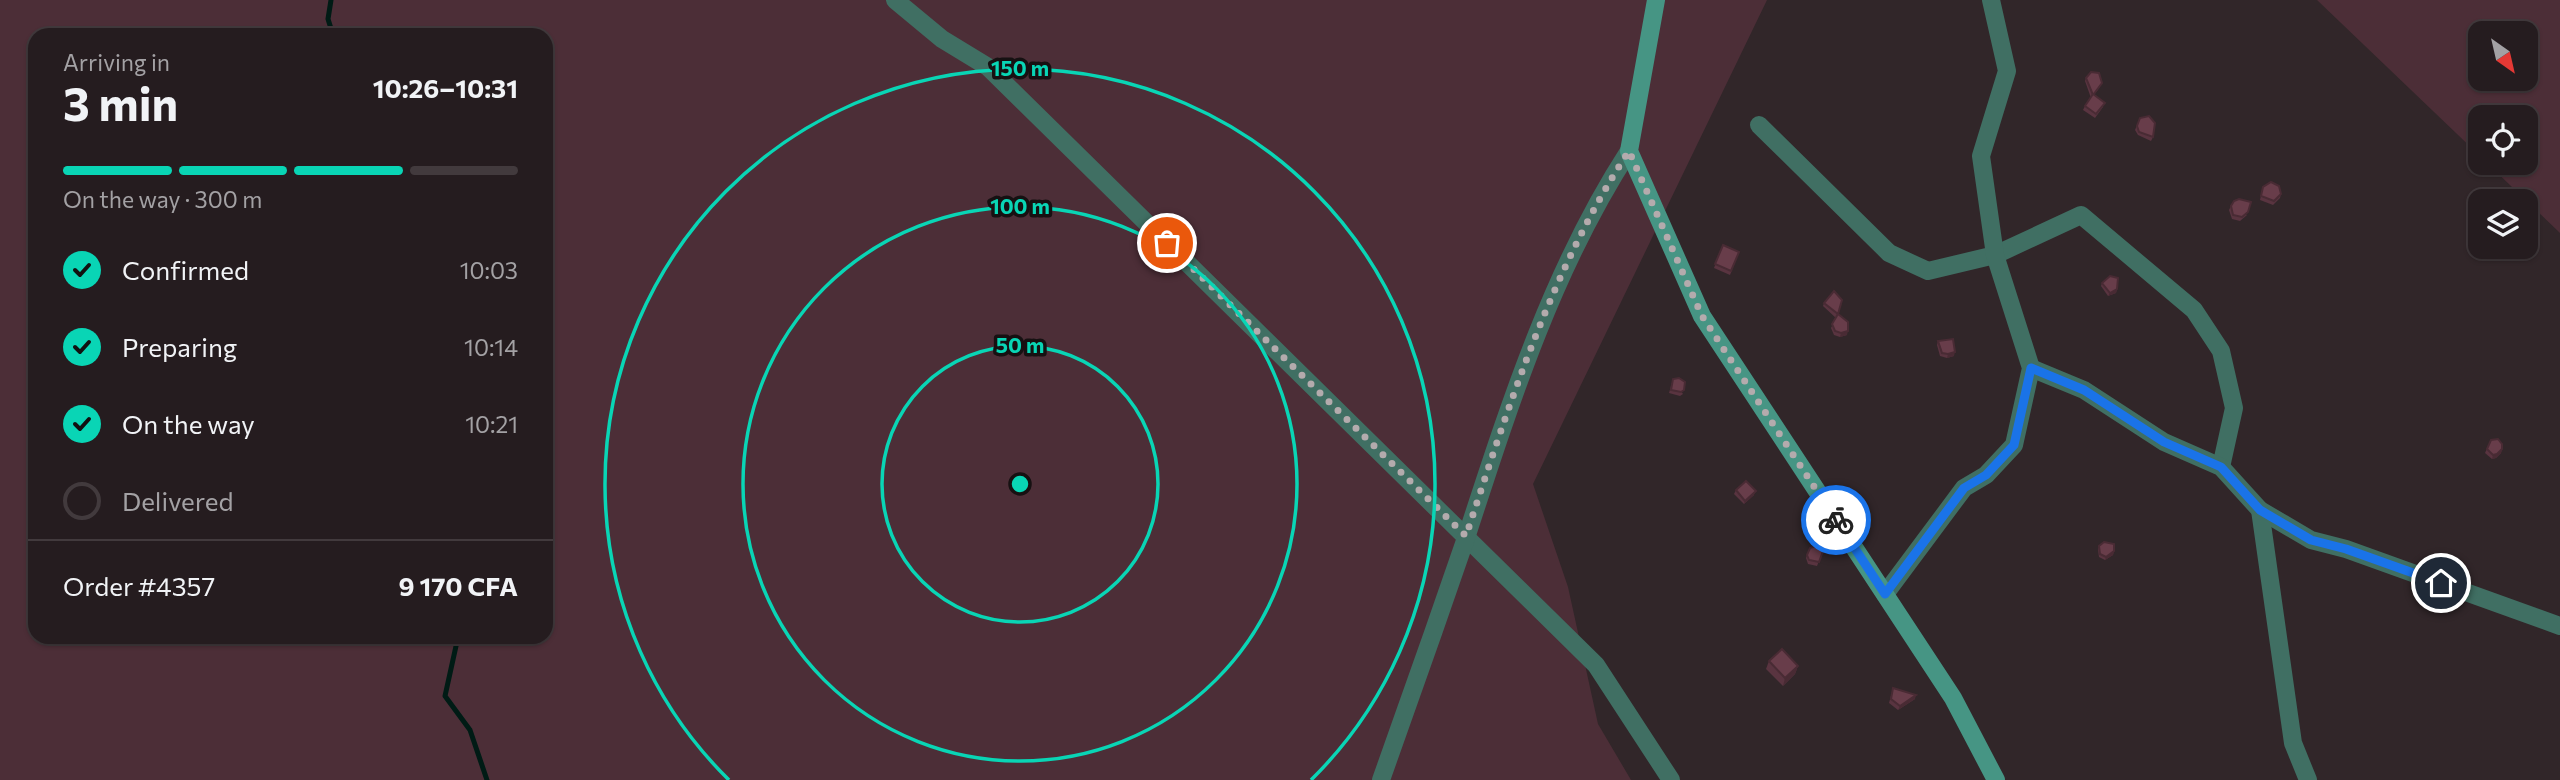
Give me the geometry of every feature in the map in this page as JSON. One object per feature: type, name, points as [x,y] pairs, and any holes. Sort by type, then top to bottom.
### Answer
[{"type":"main road","points":[[1657,0],[1629,151],[1702,316],[1954,698],[1996,780]]},
{"type":"street","points":[[895,0],[942,39],[988,67],[1596,665],[1671,780]]},
{"type":"street","points":[[1885,594],[1964,488],[1986,475],[2014,445],[2031,368],[1995,255],[1981,156],[2007,71],[1991,0]]},
{"type":"street","points":[[1759,125],[1889,253],[1928,271],[1995,255],[2081,215],[2194,310],[2221,351],[2234,408],[2221,467]]},
{"type":"street","points":[[1381,780],[1507,410],[1562,275],[1604,188],[1629,151]]},
{"type":"street","points":[[2031,368],[2084,390],[2164,442],[2221,467],[2260,510],[2311,540],[2346,549],[2560,626]]},
{"type":"street","points":[[2260,510],[2293,743],[2308,780]]},
{"type":"shaded area","points":[[0,0],[1767,0],[1533,484],[1568,587],[1598,724],[1631,780],[0,780]]},
{"type":"shaded area","points":[[2317,0],[2560,0],[2560,233],[2538,212],[2538,189],[2514,189],[2500,175],[2538,175],[2538,105],[2468,105],[2468,145]]},
{"type":"building","points":[[2091,72],[2099,73],[2102,83],[2093,95],[2086,78]]},
{"type":"building","points":[[2093,94],[2105,103],[2096,114],[2085,106]]},
{"type":"building","points":[[2149,116],[2155,123],[2153,137],[2139,132],[2137,126],[2140,118]]},
{"type":"building","points":[[2271,182],[2279,186],[2281,194],[2274,201],[2261,196],[2263,187]]},
{"type":"building","points":[[2239,199],[2251,202],[2248,212],[2242,217],[2233,215],[2231,206]]},
{"type":"building","points":[[1723,245],[1739,252],[1731,271],[1715,264]]},
{"type":"building","points":[[2110,276],[2118,278],[2117,289],[2110,293],[2102,283]]},
{"type":"building","points":[[1834,291],[1842,300],[1838,314],[1824,303]]},
{"type":"building","points":[[1838,314],[1848,322],[1848,331],[1835,331],[1832,324]]},
{"type":"building","points":[[1953,339],[1955,352],[1942,353],[1938,341]]},
{"type":"building","points":[[1679,378],[1685,382],[1684,390],[1671,390],[1673,379]]},
{"type":"building","points":[[2498,439],[2502,449],[2493,455],[2487,449],[2491,440]]},
{"type":"building","points":[[1746,481],[1756,491],[1745,501],[1736,490]]},
{"type":"building","points":[[2104,542],[2114,544],[2114,551],[2106,557],[2100,554],[2099,546]]},
{"type":"building","points":[[1816,546],[1823,551],[1819,562],[1809,560],[1807,555],[1810,548]]},
{"type":"building","points":[[1782,649],[1798,666],[1785,678],[1769,661]]},
{"type":"building","points":[[1893,688],[1916,695],[1900,706],[1891,699]]},
{"type":"waterway","points":[[331,0],[328,19],[331,28]]},
{"type":"waterway","points":[[456,644],[445,696],[470,730],[487,780]]},
{"type":"way so far","points":[[1167,243],[1466,536],[1507,410],[1562,275],[1604,188],[1629,151],[1702,316],[1836,520]]},
{"type":"route","points":[[1836,520],[1885,594],[1964,488],[1986,475],[2014,445],[2031,368],[2084,390],[2164,442],[2221,467],[2260,510],[2311,540],[2346,549],[2441,583]]}]
